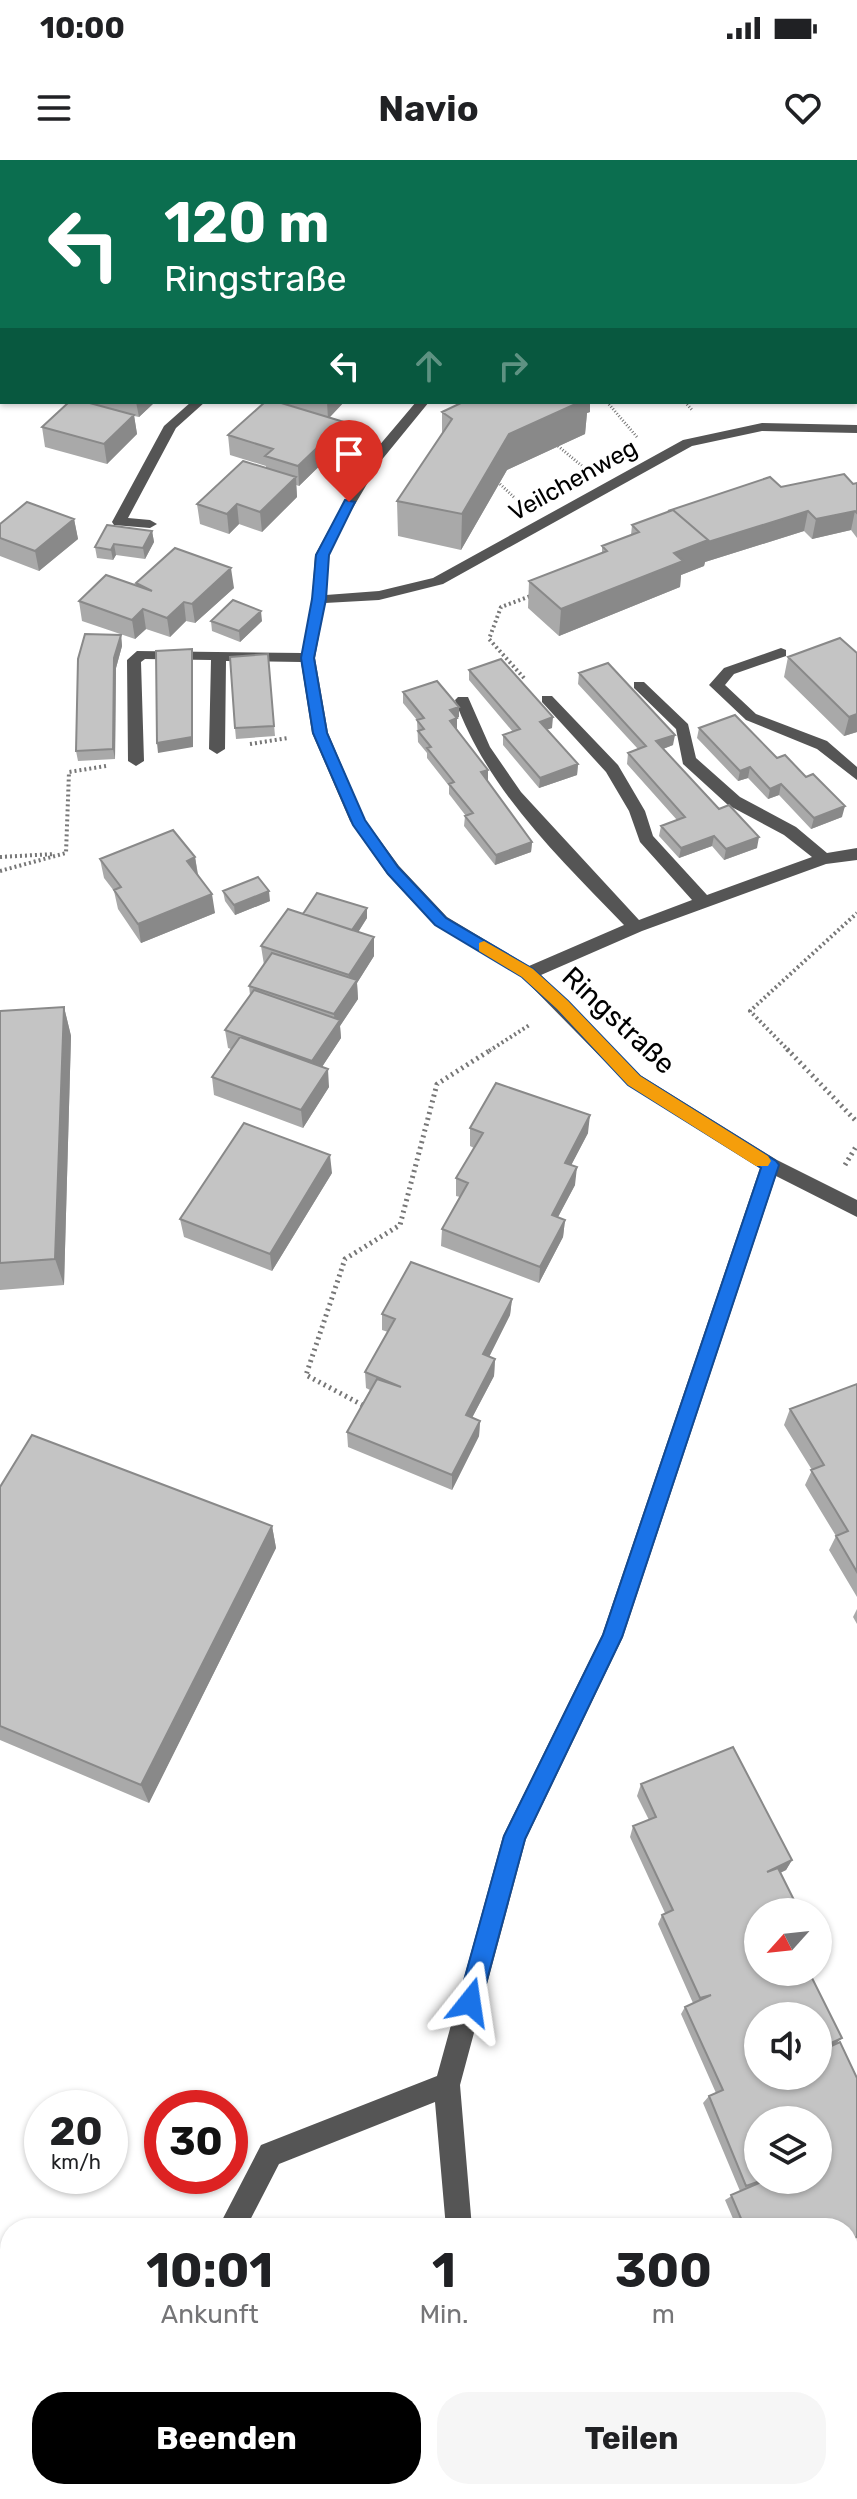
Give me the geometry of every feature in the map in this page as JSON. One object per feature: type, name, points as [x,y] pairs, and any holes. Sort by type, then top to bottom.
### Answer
[{"type":"street","points":[[150,524],[119,522],[171,426],[197,404]]},
{"type":"street","name":"Ringstraße","points":[[421,404],[374,460],[322,555],[319,599],[308,658],[320,733],[358,821],[393,870],[441,921],[528,973],[634,1080],[770,1165],[857,1209]]},
{"type":"street","name":"Veilchenweg","points":[[319,599],[362,600],[395,595],[438,581],[688,443],[716,434],[762,427],[857,429]]},
{"type":"street","points":[[781,653],[729,671],[717,685],[751,717],[822,745],[857,775]]},
{"type":"street","points":[[136,761],[134,660],[142,654],[308,658]]},
{"type":"street","points":[[217,749],[219,655]]},
{"type":"street","points":[[639,685],[683,727],[689,760],[734,801],[790,831],[824,859]]},
{"type":"street","points":[[547,699],[612,769],[637,811],[646,838],[704,903]]},
{"type":"street","points":[[463,700],[481,745],[507,783],[636,927]]},
{"type":"street","points":[[528,973],[636,927],[824,859],[857,854]]},
{"type":"street","points":[[458,2218],[447,2085],[515,1836],[612,1637],[770,1165]]},
{"type":"street","points":[[236,2218],[270,2154],[447,2085]]},
{"type":"path","points":[[537,593],[501,607],[489,639],[512,668],[547,699]]},
{"type":"path","points":[[255,743],[299,736]]},
{"type":"path","points":[[66,853],[69,772],[96,767]]},
{"type":"path","points":[[0,857],[66,853]]},
{"type":"path","points":[[0,871],[66,853]]},
{"type":"path","points":[[857,913],[750,1011],[857,1122]]},
{"type":"path","points":[[369,1409],[306,1375],[345,1259],[400,1225],[437,1084],[563,1005]]},
{"type":"building","points":[[67,404],[93,404],[134,415],[104,444],[42,427]]},
{"type":"building","points":[[263,404],[285,404],[344,422],[298,466],[265,456],[273,449],[228,435]]},
{"type":"building","points":[[459,404],[576,404],[509,434],[462,514],[397,501],[452,419],[442,412]]},
{"type":"building","points":[[243,461],[296,477],[260,512],[237,504],[227,514],[197,504]]},
{"type":"building","points":[[844,474],[853,484],[857,483],[857,513],[816,519],[808,511],[708,542],[673,510],[668,511],[770,477],[781,487]]},
{"type":"building","points":[[27,502],[74,519],[35,551],[0,538],[0,524]]},
{"type":"building","points":[[673,510],[708,540],[674,553],[683,561],[561,609],[529,581],[607,551],[602,546],[639,532],[632,525]]},
{"type":"building","points":[[107,525],[152,531],[143,548],[114,544],[111,550],[95,547]]},
{"type":"building","points":[[175,548],[231,568],[192,604],[184,602],[167,618],[143,609],[132,620],[79,601],[106,575],[152,591],[136,583]]},
{"type":"building","points":[[233,600],[261,611],[239,631],[211,621]]},
{"type":"building","points":[[85,634],[121,635],[114,658],[113,749],[76,751],[78,659]]},
{"type":"building","points":[[840,638],[857,653],[857,714],[849,717],[788,657]]},
{"type":"building","points":[[192,649],[192,737],[157,743],[156,651]]},
{"type":"building","points":[[268,654],[274,726],[235,728],[230,657]]},
{"type":"building","points":[[501,659],[553,717],[540,722],[578,764],[540,778],[503,735],[520,729],[469,670]]},
{"type":"building","points":[[608,663],[675,735],[656,741],[719,809],[729,805],[759,837],[726,849],[714,836],[681,848],[661,826],[685,817],[628,753],[646,746],[579,673]]},
{"type":"building","points":[[437,681],[459,707],[450,710],[457,718],[450,721],[488,770],[481,772],[532,842],[496,855],[465,816],[473,813],[449,784],[454,782],[427,748],[431,747],[418,731],[424,729],[417,720],[424,718],[403,692]]},
{"type":"building","points":[[735,715],[777,758],[785,755],[806,777],[813,774],[845,806],[814,818],[781,784],[770,789],[750,767],[740,771],[699,728]]},
{"type":"building","points":[[173,830],[195,857],[187,861],[212,894],[138,924],[114,890],[121,887],[100,859]]},
{"type":"building","points":[[258,877],[269,891],[234,905],[223,891]]},
{"type":"building","points":[[317,893],[367,908],[352,930],[303,914]]},
{"type":"building","points":[[288,909],[374,937],[349,975],[261,946]]},
{"type":"building","points":[[272,953],[357,980],[334,1014],[249,986]]},
{"type":"building","points":[[254,990],[340,1020],[312,1061],[225,1030]]},
{"type":"building","points":[[64,1007],[55,1259],[0,1263],[0,1011]]},
{"type":"building","points":[[240,1037],[328,1069],[301,1110],[212,1077]]},
{"type":"building","points":[[496,1083],[590,1115],[565,1163],[577,1167],[552,1215],[565,1220],[540,1267],[442,1229],[468,1183],[456,1178],[483,1133],[470,1128]]},
{"type":"building","points":[[244,1123],[330,1155],[270,1254],[180,1219]]},
{"type":"building","points":[[411,1262],[512,1299],[483,1354],[495,1359],[466,1415],[480,1421],[452,1475],[347,1432],[377,1379],[401,1387],[365,1372],[395,1319],[382,1314]]},
{"type":"building","points":[[857,1384],[857,1572],[836,1536],[848,1531],[811,1470],[824,1465],[790,1409]]},
{"type":"building","points":[[32,1435],[272,1526],[141,1785],[0,1726],[0,1487]]},
{"type":"building","points":[[733,1747],[792,1860],[767,1872],[778,1868],[793,1898],[744,1898],[744,1986],[816,1986],[824,2002],[744,2002],[744,2090],[832,2090],[832,2046],[840,2042],[857,2078],[857,2218],[741,2218],[731,2195],[744,2189],[744,2194],[832,2194],[832,2106],[744,2106],[744,2181],[709,2096],[723,2090],[685,2007],[711,1995],[700,1998],[662,1915],[673,1910],[633,1826],[656,1817],[641,1784]]},
{"type":"building","points":[[832,2018],[842,2038],[832,2043]]},
{"type":"slow traffic","points":[[484,947],[528,973],[634,1080],[762,1161]]},
{"type":"route","points":[[349,502],[322,555],[319,599],[308,658],[320,733],[358,821],[393,870],[441,921],[528,973],[634,1080],[770,1165],[612,1637],[515,1836],[470,2002]]}]
